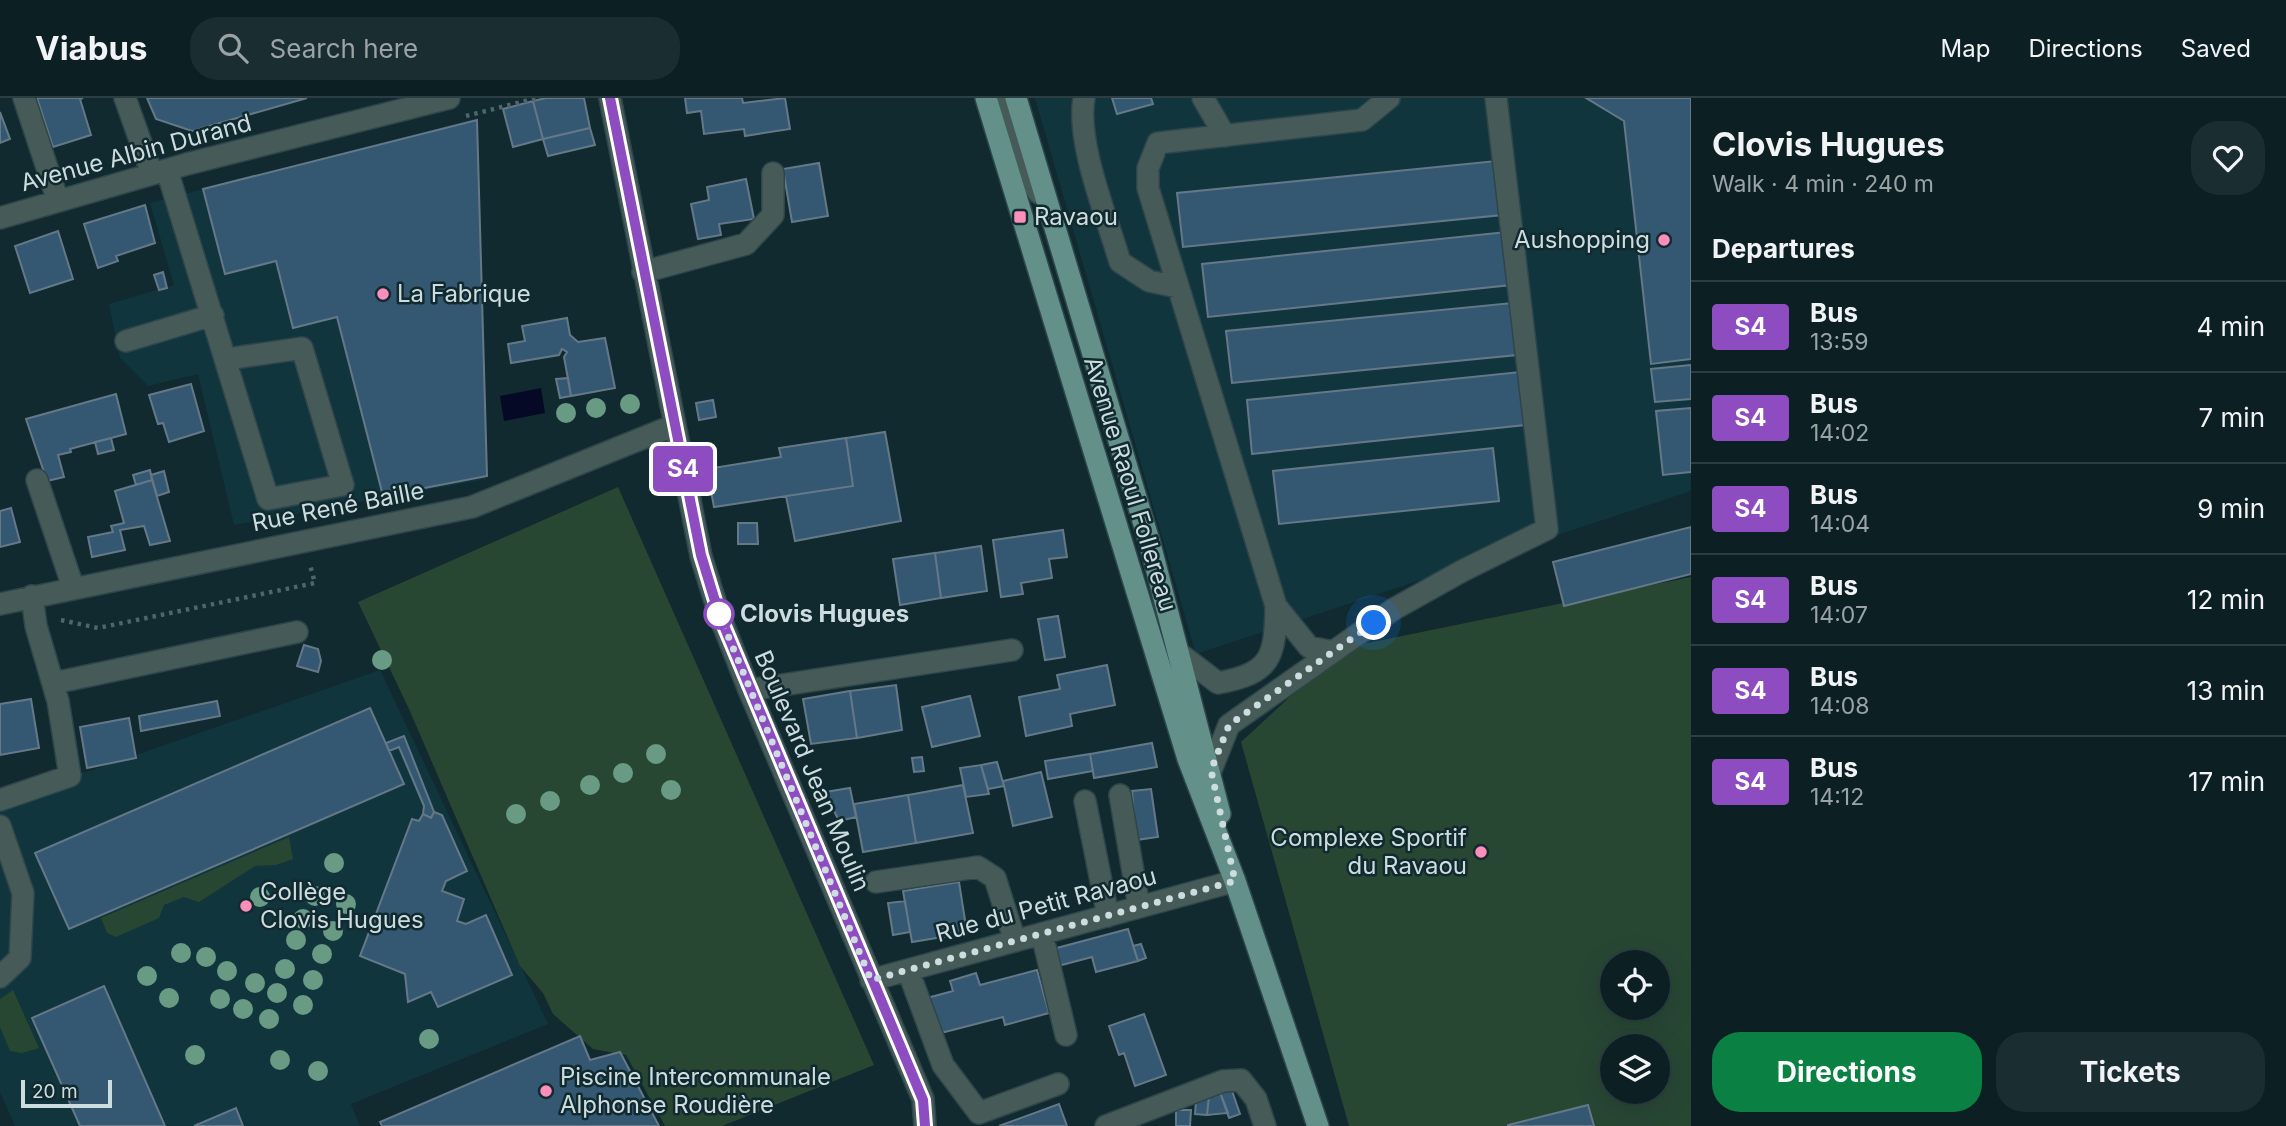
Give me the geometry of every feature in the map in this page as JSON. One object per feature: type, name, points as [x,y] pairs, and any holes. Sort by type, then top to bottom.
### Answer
[{"type":"main road","name":"Avenue Raoul Follereau","points":[[986,98],[1188,759],[1235,881],[1318,1126]]},
{"type":"main road","name":"Avenue Raoul Follereau","points":[[1017,98],[1180,654],[1211,770],[1235,881]]},
{"type":"street","points":[[24,98],[58,201]]},
{"type":"street","points":[[125,98],[159,172],[213,315],[268,499],[343,485],[302,348],[227,359]]},
{"type":"street","name":"Avenue Albin Durand","points":[[0,218],[159,172],[449,98]]},
{"type":"street","name":"Boulevard Jean Moulin","points":[[610,98],[701,555],[719,614],[923,1100],[925,1126]]},
{"type":"street","points":[[1003,98],[1031,183],[1050,206]]},
{"type":"street","points":[[1084,98],[1084,139],[1120,262],[1149,281],[1178,287]]},
{"type":"street","points":[[1203,98],[1225,136]]},
{"type":"street","points":[[1180,654],[1218,683],[1247,678],[1270,659],[1276,634],[1276,606],[1148,188],[1152,156],[1158,143],[1362,120],[1389,98]]},
{"type":"street","points":[[1211,770],[1229,725],[1394,609],[1462,571],[1547,529],[1496,98]]},
{"type":"street","points":[[643,272],[746,244],[774,215],[773,173]]},
{"type":"street","points":[[126,341],[213,315]]},
{"type":"street","name":"Rue René Baille","points":[[0,604],[472,506],[675,425]]},
{"type":"street","points":[[37,480],[73,587]]},
{"type":"street","points":[[0,800],[70,776],[54,683],[36,626],[32,596]]},
{"type":"street","points":[[1276,606],[1309,646],[1333,652]]},
{"type":"street","points":[[54,683],[297,632]]},
{"type":"street","points":[[749,690],[1012,650]]},
{"type":"street","points":[[1120,795],[1139,907]]},
{"type":"street","points":[[1085,801],[1108,916]]},
{"type":"street","points":[[0,827],[23,893],[20,958],[0,977]]},
{"type":"street","points":[[876,882],[978,867],[995,878],[1015,941]]},
{"type":"street","name":"Rue du Petit Ravaou","points":[[871,980],[1235,881]]},
{"type":"street","points":[[1042,934],[1066,1035]]},
{"type":"street","points":[[908,970],[943,1065],[979,1113],[1058,1084]]},
{"type":"street","points":[[1106,1126],[1223,1081],[1241,1080],[1256,1100],[1265,1126]]},
{"type":"path","points":[[36,626],[62,620],[98,628],[315,583],[303,540]]},
{"type":"shaded area","points":[[1035,98],[1691,98],[1691,491],[1196,654]]},
{"type":"shaded area","points":[[478,118],[486,479],[234,525],[198,374],[148,386],[120,358],[109,304],[174,285],[150,203]]},
{"type":"shaded area","points":[[541,388],[545,413],[504,421],[500,396]]},
{"type":"shaded area","name":"Collège Clovis Hugues","points":[[380,670],[548,1024],[351,1104],[360,1126],[15,1126],[0,1092],[0,789],[90,771]]},
{"type":"green space","points":[[618,487],[874,1065],[722,1126],[665,1126],[626,1055],[593,1049],[553,1014],[543,993],[520,966],[409,709],[358,602]]},
{"type":"green space","name":"Complexe Sportif du Ravaou","points":[[1691,577],[1691,1126],[1349,1126],[1241,742],[1343,648]]},
{"type":"green space","points":[[289,837],[293,859],[276,865],[255,866],[199,902],[184,897],[164,905],[159,918],[116,937],[107,933],[101,918]]},
{"type":"green space","points":[[13,990],[39,1048],[22,1053],[10,1051],[0,1027],[0,999]]},
{"type":"building","points":[[37,98],[83,98],[80,99],[91,135],[53,147]]},
{"type":"building","points":[[147,98],[307,98],[192,131],[156,119]]},
{"type":"building","points":[[546,98],[584,98],[590,128],[543,139],[533,101]]},
{"type":"building","points":[[685,98],[742,98],[743,103],[785,98],[790,129],[745,136],[744,129],[704,134],[701,111],[687,113]]},
{"type":"building","points":[[1112,98],[1151,98],[1153,104],[1117,114]]},
{"type":"building","name":"Aushopping","points":[[1586,98],[1691,98],[1691,359],[1651,364],[1624,121]]},
{"type":"building","points":[[533,101],[543,139],[513,147],[503,109]]},
{"type":"building","points":[[0,112],[10,139],[0,143]]},
{"type":"building","name":"La Fabrique","points":[[477,120],[487,476],[383,496],[337,317],[293,328],[276,261],[225,274],[203,189]]},
{"type":"building","points":[[590,128],[595,145],[548,156],[543,139]]},
{"type":"building","points":[[1496,161],[1502,215],[1183,247],[1177,193]]},
{"type":"building","points":[[819,163],[828,216],[792,222],[783,169]]},
{"type":"building","points":[[746,179],[754,219],[719,224],[721,235],[698,239],[691,204],[709,200],[707,187]]},
{"type":"building","points":[[145,205],[155,243],[116,256],[118,261],[98,268],[84,224]]},
{"type":"building","points":[[58,231],[73,279],[30,293],[15,246]]},
{"type":"building","points":[[1506,232],[1511,285],[1208,317],[1202,264]]},
{"type":"building","points":[[163,272],[167,288],[159,290],[154,275]]},
{"type":"building","points":[[1512,303],[1517,355],[1232,383],[1226,331]]},
{"type":"building","points":[[567,318],[570,335],[578,342],[605,338],[615,388],[571,396],[564,357],[567,352],[562,349],[559,355],[511,363],[508,344],[525,341],[522,326]]},
{"type":"building","points":[[1691,365],[1691,399],[1655,402],[1651,369]]},
{"type":"building","points":[[1520,372],[1525,425],[1252,454],[1247,400]]},
{"type":"building","points":[[568,378],[571,396],[560,398],[556,379]]},
{"type":"building","points":[[191,384],[204,431],[169,442],[163,423],[158,424],[149,395]]},
{"type":"building","points":[[116,394],[126,434],[70,449],[71,452],[58,455],[64,477],[47,481],[26,419]]},
{"type":"building","points":[[713,400],[716,417],[699,420],[696,403]]},
{"type":"building","points":[[1691,408],[1691,472],[1663,475],[1656,411]]},
{"type":"building","points":[[885,432],[901,521],[795,541],[786,496],[853,486],[846,438]]},
{"type":"building","points":[[111,438],[114,450],[98,454],[95,442]]},
{"type":"building","points":[[846,438],[853,486],[714,507],[707,469],[781,457],[779,448]]},
{"type":"building","points":[[1493,448],[1499,501],[1279,524],[1273,471]]},
{"type":"building","points":[[150,470],[152,480],[136,485],[133,475]]},
{"type":"building","points":[[164,471],[169,492],[157,496],[151,475]]},
{"type":"building","points":[[152,480],[170,541],[150,545],[144,526],[120,530],[125,550],[92,557],[88,537],[113,532],[111,526],[124,523],[115,491]]},
{"type":"building","points":[[11,508],[20,542],[0,547],[0,511]]},
{"type":"building","points":[[738,523],[757,523],[758,544],[738,544]]},
{"type":"building","points":[[1691,527],[1691,574],[1564,606],[1553,562]]},
{"type":"building","points":[[1063,530],[1067,557],[1049,559],[1052,578],[1021,583],[1023,594],[1001,597],[993,540]]},
{"type":"building","points":[[981,546],[987,591],[941,598],[935,553]]},
{"type":"building","points":[[935,553],[941,598],[900,605],[893,559]]},
{"type":"building","points":[[1058,616],[1065,657],[1045,660],[1038,619]]},
{"type":"building","points":[[304,645],[318,649],[321,661],[318,672],[297,666]]},
{"type":"building","points":[[1107,665],[1115,705],[1070,714],[1072,726],[1026,736],[1019,697],[1060,689],[1057,675]]},
{"type":"building","points":[[896,685],[902,730],[857,738],[850,691]]},
{"type":"building","points":[[850,691],[857,738],[811,744],[803,699]]},
{"type":"building","points":[[970,696],[980,736],[932,747],[922,707]]},
{"type":"building","points":[[31,699],[39,748],[0,755],[0,704]]},
{"type":"building","points":[[217,701],[220,716],[141,731],[139,716]]},
{"type":"building","points":[[370,708],[404,784],[69,929],[35,853]]},
{"type":"building","points":[[129,718],[136,758],[87,768],[80,727]]},
{"type":"building","points":[[404,736],[434,812],[431,818],[423,814],[424,806],[399,747],[389,751],[386,743]]},
{"type":"building","points":[[1152,743],[1157,767],[1094,778],[1090,754]]},
{"type":"building","points":[[1090,754],[1093,771],[1048,779],[1045,761]]},
{"type":"building","points":[[922,757],[924,771],[914,772],[912,758]]},
{"type":"building","points":[[997,762],[1004,786],[988,789],[981,765]]},
{"type":"building","points":[[981,765],[989,794],[966,797],[960,768]]},
{"type":"building","points":[[1041,772],[1052,817],[1013,826],[1003,781]]},
{"type":"building","points":[[963,785],[973,833],[916,843],[908,795]]},
{"type":"building","points":[[850,788],[856,817],[839,821],[825,792]]},
{"type":"building","points":[[1151,789],[1158,837],[1136,840],[1132,791]]},
{"type":"building","points":[[908,795],[916,843],[863,852],[854,804]]},
{"type":"building","points":[[434,812],[442,815],[467,871],[446,881],[442,891],[464,899],[457,921],[466,924],[486,915],[512,975],[438,1007],[431,992],[408,1002],[405,974],[360,956],[412,819],[419,821],[423,814],[431,818]]},
{"type":"building","points":[[959,882],[967,933],[912,942],[903,891]]},
{"type":"building","points":[[905,901],[910,932],[893,935],[888,903]]},
{"type":"building","points":[[1128,929],[1138,961],[1096,972],[1092,957],[1058,966],[1053,949]]},
{"type":"building","points":[[1141,944],[1146,958],[1138,961],[1133,946]]},
{"type":"building","points":[[1037,970],[1049,1013],[1005,1025],[1003,1017],[937,1034],[927,998],[953,991],[950,981],[976,973],[980,985]]},
{"type":"building","points":[[104,986],[165,1126],[80,1126],[32,1018]]},
{"type":"building","points":[[1144,1014],[1166,1075],[1135,1086],[1124,1053],[1119,1055],[1109,1026]]},
{"type":"building","name":"Piscine Intercommunale Alphonse Roudière","points":[[580,1036],[590,1060],[620,1052],[659,1126],[382,1126],[380,1122]]},
{"type":"building","points":[[1231,1088],[1240,1114],[1229,1118],[1220,1092]]},
{"type":"building","points":[[1220,1092],[1228,1113],[1207,1115],[1209,1096]]},
{"type":"building","points":[[1209,1096],[1207,1115],[1195,1114],[1196,1101]]},
{"type":"building","points":[[1059,1104],[1067,1126],[999,1126]]},
{"type":"building","points":[[1588,1105],[1594,1126],[1508,1126],[1508,1125]]},
{"type":"building","points":[[236,1108],[243,1126],[194,1126]]},
{"type":"building","points":[[1176,1110],[1191,1110],[1190,1126],[1176,1126]]},
{"type":"bus line","name":"S4","points":[[610,98],[701,555],[719,614],[923,1100],[925,1126]]},
{"type":"place","name":"Ravaou","points":[[1020,217]]},
{"type":"place","name":"Aushopping","points":[[1664,240]]},
{"type":"place","name":"La Fabrique","points":[[383,294]]},
{"type":"place","name":"Clovis Hugues","points":[[719,614]]},
{"type":"place","name":"Complexe Sportif du Ravaou","points":[[1481,852]]},
{"type":"place","name":"Collège Clovis Hugues","points":[[246,906]]},
{"type":"place","name":"Piscine Intercommunale Alphonse Roudière","points":[[546,1091]]},
{"type":"route","points":[[719,614],[871,980],[1235,881],[1211,770],[1229,725],[1374,623]]}]
